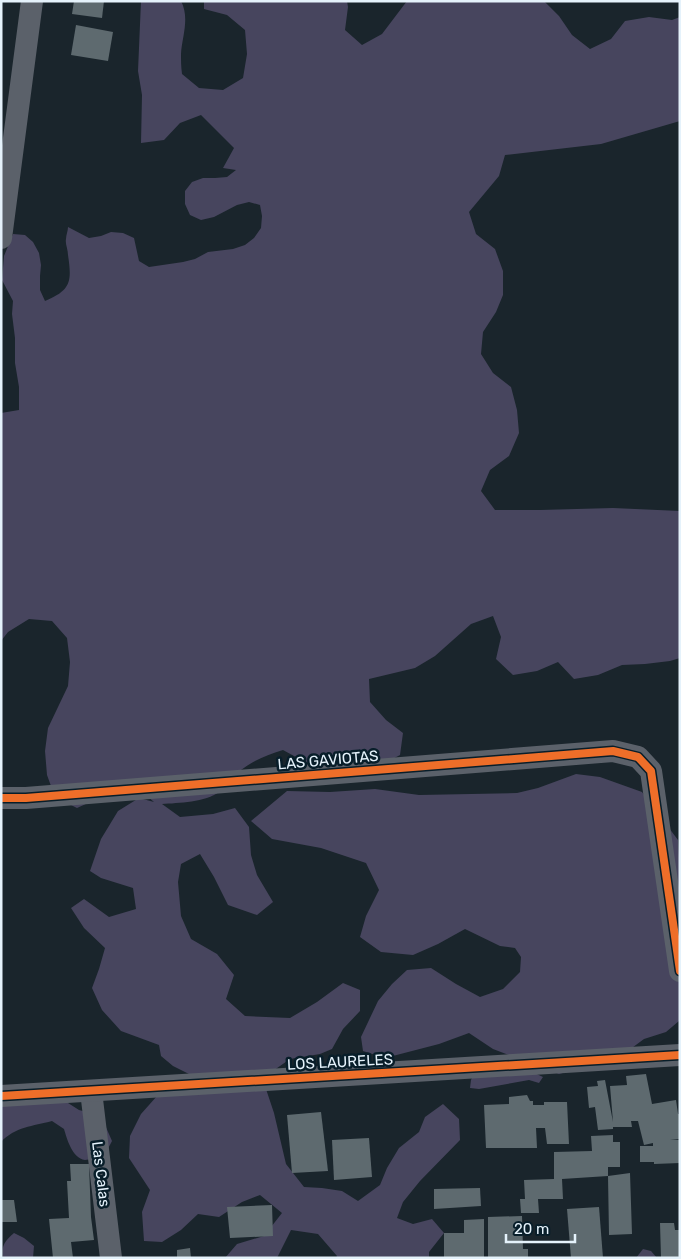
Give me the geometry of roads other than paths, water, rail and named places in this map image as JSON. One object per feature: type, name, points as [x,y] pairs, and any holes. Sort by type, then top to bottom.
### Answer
[{"type":"street","points":[[1,238],[32,1]]},
{"type":"street","name":"LAS GAVIOTAS","points":[[1,798],[36,797],[613,751],[638,757],[651,771],[680,971]]},
{"type":"street","name":"LOS LAURELES","points":[[1,1096],[680,1055]]},
{"type":"street","name":"Las Calas","points":[[91,1091],[112,1258]]}]
